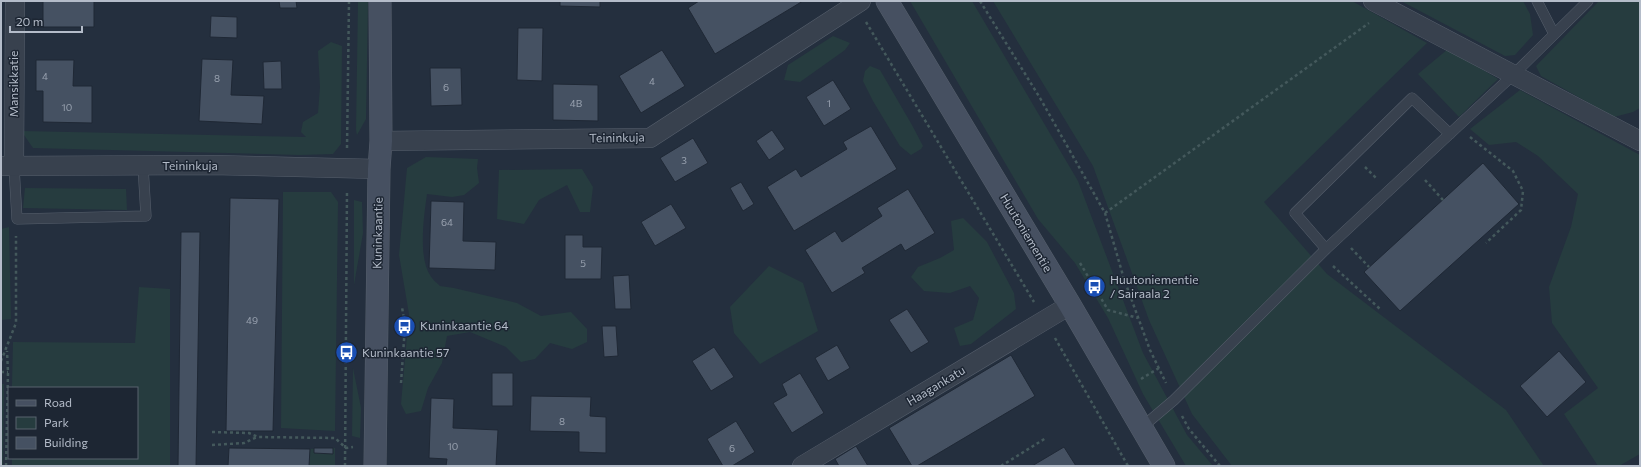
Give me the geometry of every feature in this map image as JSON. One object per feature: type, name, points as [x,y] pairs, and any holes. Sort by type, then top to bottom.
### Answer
[{"type":"main road","name":"Kuninkaantie","points":[[375,456],[379,168],[381,141],[380,1]]},
{"type":"main road","name":"Huutoniementie","points":[[886,1],[1070,305],[1164,466]]},
{"type":"street","name":"Mansikkatie","points":[[7,166],[15,1]]},
{"type":"street","name":"Teininkuja","points":[[381,141],[650,138],[859,3]]},
{"type":"street","points":[[1381,5],[1640,141]]},
{"type":"street","name":"Teininkuja","points":[[7,166],[379,168]]},
{"type":"street","name":"Haagankatu","points":[[802,466],[1070,305]]},
{"type":"lane","points":[[1537,1],[1554,34]]},
{"type":"lane","points":[[1142,428],[1174,400],[1323,252],[1514,75],[1588,1]]},
{"type":"lane","points":[[1323,252],[1295,212],[1412,98],[1450,134]]},
{"type":"lane","points":[[7,166],[16,219],[146,216],[143,166]]},
{"type":"path","points":[[345,466],[349,1]]},
{"type":"path","points":[[980,1],[1040,98],[1105,213],[1124,280],[1150,350],[1189,429],[1220,466]]},
{"type":"path","points":[[859,3],[1045,320],[1128,466]]},
{"type":"path","points":[[1105,213],[1381,5]]},
{"type":"path","points":[[1458,127],[1513,171],[1524,191],[1521,210],[1486,242]]},
{"type":"path","points":[[1354,155],[1389,191]]},
{"type":"path","points":[[1413,168],[1443,200]]},
{"type":"path","points":[[1,361],[16,323],[16,219]]},
{"type":"path","points":[[1340,236],[1369,267]]},
{"type":"path","points":[[1323,252],[1380,309]]},
{"type":"path","points":[[1080,263],[1108,310],[1138,318]]},
{"type":"path","points":[[6,466],[7,349]]},
{"type":"path","points":[[1,372],[8,372]]},
{"type":"path","points":[[212,432],[249,433],[258,437],[335,438],[346,448],[375,456]]},
{"type":"path","points":[[212,445],[244,443],[258,437]]},
{"type":"path","points":[[1001,466],[1046,438]]},
{"type":"green space","points":[[358,1],[368,1],[366,119],[357,135],[356,130]]},
{"type":"green space","points":[[910,1],[972,1],[1078,181],[1143,353],[1187,435],[1213,466],[1186,466],[1143,394],[1108,318],[1075,263],[1038,219]]},
{"type":"green space","points":[[993,1],[1352,1],[1427,43],[1264,202],[1327,274],[1506,410],[1544,466],[1232,466],[1192,414],[1149,320],[1093,166]]},
{"type":"green space","points":[[1401,1],[1523,1],[1530,14],[1533,35],[1515,55],[1505,56]]},
{"type":"green space","points":[[1599,1],[1639,1],[1640,4],[1640,108],[1633,112],[1614,117],[1541,76],[1536,66]]},
{"type":"green space","points":[[833,36],[850,43],[845,50],[800,82],[784,80],[788,65]]},
{"type":"green space","points":[[331,42],[342,46],[341,144],[333,154],[300,155],[33,148],[24,135],[23,131],[306,137],[301,132],[303,122],[318,113],[320,87],[318,51]]},
{"type":"green space","points":[[1448,49],[1498,79],[1459,117],[1418,74]]},
{"type":"green space","points":[[870,66],[880,70],[923,146],[911,155],[900,146],[873,101],[863,81],[865,71]]},
{"type":"green space","points":[[1520,90],[1640,155],[1640,454],[1619,466],[1598,466],[1564,414],[1598,388],[1552,323],[1549,287],[1571,227],[1578,194],[1538,156],[1516,142],[1489,145],[1470,129]]},
{"type":"green space","points":[[426,157],[478,159],[477,168],[479,183],[464,195],[452,197],[427,194],[423,224],[423,247],[426,267],[433,279],[440,286],[517,303],[541,316],[571,312],[587,329],[587,342],[572,349],[550,343],[535,359],[521,362],[506,347],[470,332],[447,336],[442,363],[428,388],[421,411],[406,414],[401,404],[409,314],[399,255],[407,168]]},
{"type":"green space","points":[[582,169],[593,187],[590,212],[580,212],[567,185],[539,200],[524,224],[497,219],[499,170]]},
{"type":"green space","points":[[25,188],[126,189],[127,210],[23,208]]},
{"type":"green space","points":[[283,192],[331,192],[338,202],[335,431],[281,428]]},
{"type":"green space","points":[[354,200],[362,202],[363,233],[354,285]]},
{"type":"green space","points":[[963,218],[987,242],[1014,293],[1016,309],[971,344],[960,346],[954,328],[973,320],[979,298],[970,286],[950,293],[924,291],[911,277],[918,267],[940,258],[954,250],[951,221]]},
{"type":"green space","points":[[9,227],[11,319],[1,320],[1,229]]},
{"type":"green space","points":[[769,266],[803,283],[818,331],[760,364],[734,333],[730,307]]},
{"type":"green space","points":[[139,287],[170,289],[170,466],[12,466],[12,459],[138,459],[138,387],[12,387],[13,342],[135,343]]},
{"type":"green space","points":[[353,368],[361,408],[360,438],[352,436]]},
{"type":"green space","points":[[1,384],[4,384],[3,466],[1,466]]},
{"type":"green space","points":[[335,448],[335,466],[309,466],[310,449]]},
{"type":"building","points":[[43,1],[94,1],[94,27],[43,27]]},
{"type":"building","points":[[279,1],[296,1],[297,8],[280,8]]},
{"type":"building","points":[[560,1],[600,1],[600,7],[560,6]]},
{"type":"building","points":[[699,1],[803,1],[715,54],[688,8]]},
{"type":"building","points":[[211,16],[237,17],[237,38],[210,37]]},
{"type":"building","points":[[518,28],[543,28],[542,81],[517,80]]},
{"type":"building","points":[[662,50],[685,86],[641,113],[619,76]]},
{"type":"building","points":[[202,59],[233,60],[231,95],[264,96],[262,124],[199,121]]},
{"type":"building","points":[[36,60],[74,60],[73,86],[92,86],[92,123],[43,122],[43,91],[36,91]]},
{"type":"building","points":[[281,61],[282,89],[264,89],[263,62]]},
{"type":"building","points":[[430,68],[461,68],[462,105],[431,106]]},
{"type":"building","points":[[833,80],[851,109],[824,126],[806,97]]},
{"type":"building","points":[[553,84],[598,85],[598,121],[553,120]]},
{"type":"building","points":[[871,126],[897,169],[794,231],[767,187],[796,169],[801,177],[847,149],[843,142]]},
{"type":"building","points":[[772,130],[785,149],[769,160],[756,141]]},
{"type":"building","points":[[693,138],[708,163],[675,182],[660,158]]},
{"type":"building","points":[[1483,163],[1519,204],[1400,311],[1364,272]]},
{"type":"building","points":[[741,182],[754,204],[743,211],[730,188]]},
{"type":"building","points":[[908,189],[935,233],[905,251],[901,244],[862,268],[865,273],[832,293],[805,250],[835,231],[842,242],[882,216],[877,208]]},
{"type":"building","points":[[230,198],[279,199],[273,431],[226,431]]},
{"type":"building","points":[[431,201],[464,202],[463,241],[496,242],[495,270],[429,268]]},
{"type":"building","points":[[671,204],[686,228],[655,246],[641,222]]},
{"type":"building","points":[[181,232],[200,232],[196,466],[178,466]]},
{"type":"building","points":[[565,235],[583,235],[583,247],[602,247],[601,279],[565,279]]},
{"type":"building","points":[[629,275],[631,309],[615,309],[613,276]]},
{"type":"building","points":[[907,309],[929,342],[911,353],[889,320]]},
{"type":"building","points":[[602,326],[616,326],[618,356],[604,357]]},
{"type":"building","points":[[837,345],[850,368],[828,381],[815,358]]},
{"type":"building","points":[[714,347],[734,377],[711,391],[692,361]]},
{"type":"building","points":[[1559,351],[1586,382],[1547,417],[1520,386]]},
{"type":"building","points":[[1011,355],[1035,396],[917,466],[912,466],[889,428]]},
{"type":"building","points":[[492,373],[513,373],[513,406],[492,406]]},
{"type":"building","points":[[800,373],[824,413],[792,433],[773,403],[787,395],[782,384]]},
{"type":"building","points":[[531,396],[591,397],[590,416],[606,417],[606,453],[579,452],[579,432],[530,431]]},
{"type":"building","points":[[431,398],[454,399],[453,428],[498,430],[496,466],[446,466],[447,459],[429,458]]},
{"type":"building","points":[[736,421],[755,452],[732,466],[723,466],[707,439]]},
{"type":"building","points":[[856,446],[868,466],[839,466],[835,459]]},
{"type":"building","points":[[1064,447],[1076,466],[1032,466]]},
{"type":"building","points":[[229,448],[310,449],[309,466],[228,466]]},
{"type":"building","points":[[314,448],[333,448],[333,454],[314,453]]},
{"type":"place","name":"Huutoniementie / Sairaala 2","points":[[1094,287]]},
{"type":"place","name":"Kuninkaantie 64","points":[[405,326]]},
{"type":"place","name":"Kuninkaantie 57","points":[[346,353]]}]
